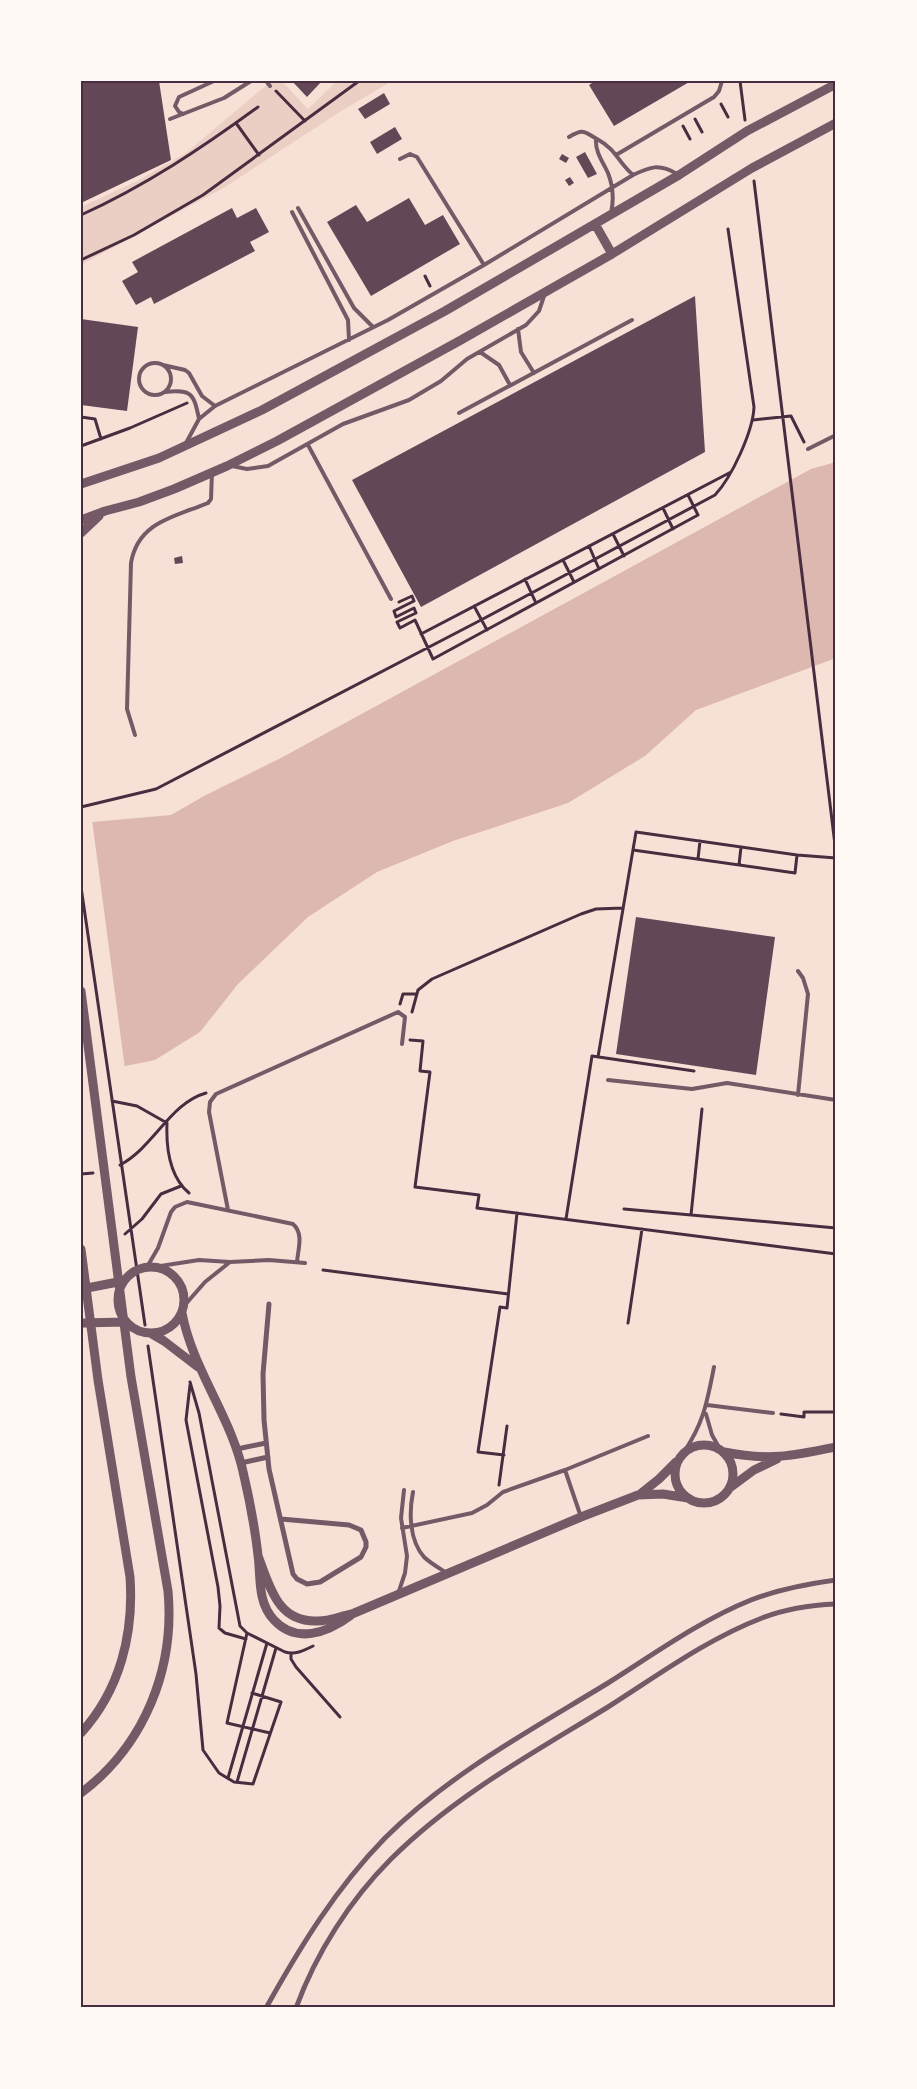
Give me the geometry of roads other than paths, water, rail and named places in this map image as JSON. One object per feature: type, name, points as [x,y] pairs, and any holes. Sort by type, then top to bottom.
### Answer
[{"type":"street","points":[[81,484],[132,468],[185,447],[262,410],[445,311],[679,175],[747,131],[836,84]]},
{"type":"street","points":[[81,520],[138,502],[228,466],[277,441],[546,292],[752,168],[836,124]]},
{"type":"street","points":[[596,224],[612,254]]},
{"type":"street","points":[[81,532],[105,511]]},
{"type":"street","points":[[81,991],[131,1376],[168,1591],[170,1622],[168,1643],[159,1684],[142,1723],[117,1759],[81,1793]]},
{"type":"street","points":[[81,1249],[98,1380],[130,1577],[132,1610],[126,1646],[114,1681],[97,1713],[81,1733]]},
{"type":"street","points":[[183,1309],[170,1328],[152,1334],[142,1333],[133,1329],[125,1322],[118,1309],[118,1294],[124,1281],[134,1272],[150,1267],[164,1270],[177,1280],[184,1295],[183,1309],[189,1341],[200,1369],[221,1409],[241,1463],[258,1556],[259,1578],[264,1604],[268,1612],[280,1626],[297,1633],[316,1633],[334,1626],[352,1614]]},
{"type":"street","points":[[81,1290],[124,1281]]},
{"type":"street","points":[[269,1304],[263,1374],[266,1443],[268,1457],[291,1569],[293,1574],[302,1582],[314,1584],[356,1560],[364,1552],[366,1542],[364,1536],[355,1527],[281,1519]]},
{"type":"street","points":[[81,1323],[125,1322]]},
{"type":"street","points":[[152,1334],[177,1350],[200,1369]]},
{"type":"street","points":[[237,1449],[266,1443]]},
{"type":"street","points":[[258,1556],[273,1596],[284,1610],[300,1619],[318,1621],[352,1614],[581,1517],[638,1495],[659,1479],[684,1452],[698,1445],[706,1444],[752,1457],[780,1458],[836,1447]]},
{"type":"street","points":[[638,1495],[663,1494],[704,1503],[712,1502],[726,1494],[734,1480],[733,1465],[722,1450]]},
{"type":"street","points":[[241,1463],[268,1457]]},
{"type":"street","points":[[731,1487],[754,1470],[780,1458]]},
{"type":"street","points":[[678,1460],[675,1468],[677,1485],[688,1498]]},
{"type":"street","points":[[266,2008],[311,1932],[337,1894],[386,1838],[438,1791],[511,1742],[726,1611],[780,1590],[836,1580]]},
{"type":"street","points":[[296,2008],[319,1957],[339,1923],[363,1891],[390,1860],[420,1832],[452,1807],[484,1784],[623,1697],[738,1628],[790,1610],[836,1604]]},
{"type":"lane","points":[[183,114],[179,112],[176,106],[179,97],[214,81]]},
{"type":"lane","points":[[170,119],[224,98],[251,81]]},
{"type":"lane","points":[[266,81],[270,86]]},
{"type":"lane","points":[[616,155],[714,98],[719,91],[722,81]]},
{"type":"lane","points":[[569,137],[578,132],[588,132],[596,139],[607,144],[633,175]]},
{"type":"lane","points":[[596,139],[596,148],[608,172],[612,188],[610,216]]},
{"type":"lane","points":[[400,159],[410,154],[417,157],[484,265]]},
{"type":"lane","points":[[185,447],[199,419],[215,406],[373,327],[484,265],[633,175],[649,167],[656,167],[664,168],[679,175]]},
{"type":"lane","points":[[298,208],[354,308],[373,327]]},
{"type":"lane","points":[[292,212],[348,320],[349,340]]},
{"type":"lane","points":[[228,466],[248,469],[268,466],[357,418],[397,406],[409,400],[441,381],[467,359],[530,321],[539,311],[546,292]]},
{"type":"lane","points":[[459,413],[632,320]]},
{"type":"lane","points":[[518,329],[521,352],[534,372]]},
{"type":"lane","points":[[480,352],[499,365],[510,385]]},
{"type":"lane","points":[[199,419],[194,400],[189,393],[180,390],[153,395],[142,389],[139,377],[145,366],[151,364],[163,365],[185,370],[189,373],[202,396],[215,406]]},
{"type":"lane","points":[[163,365],[168,369],[171,381],[165,392]]},
{"type":"lane","points":[[189,393],[197,388]]},
{"type":"lane","points":[[808,450],[836,435]]},
{"type":"lane","points":[[308,445],[391,599]]},
{"type":"lane","points":[[135,735],[127,709],[131,563],[134,549],[141,536],[152,527],[208,503],[211,499],[212,472]]},
{"type":"lane","points":[[798,971],[803,978],[808,994],[798,1095]]},
{"type":"lane","points":[[228,1210],[209,1112],[213,1098],[220,1091],[398,1012],[405,1017],[402,1044]]},
{"type":"lane","points":[[608,1080],[692,1089],[727,1083],[836,1100]]},
{"type":"lane","points":[[150,1267],[171,1212],[175,1207],[187,1202],[293,1224],[300,1236],[297,1262]]},
{"type":"lane","points":[[150,1267],[192,1260],[230,1262],[269,1260],[304,1263]]},
{"type":"lane","points":[[183,1309],[205,1282],[230,1262]]},
{"type":"lane","points":[[684,1452],[706,1411],[714,1367]]},
{"type":"lane","points":[[707,1405],[773,1413]]},
{"type":"lane","points":[[706,1411],[712,1435],[722,1450]]},
{"type":"lane","points":[[402,1528],[472,1513],[509,1489],[565,1470],[648,1436]]},
{"type":"lane","points":[[565,1470],[581,1517]]},
{"type":"lane","points":[[398,1595],[406,1565],[406,1547],[401,1509],[404,1490]]},
{"type":"lane","points":[[413,1492],[410,1509],[414,1539],[423,1555],[447,1573]]}]
